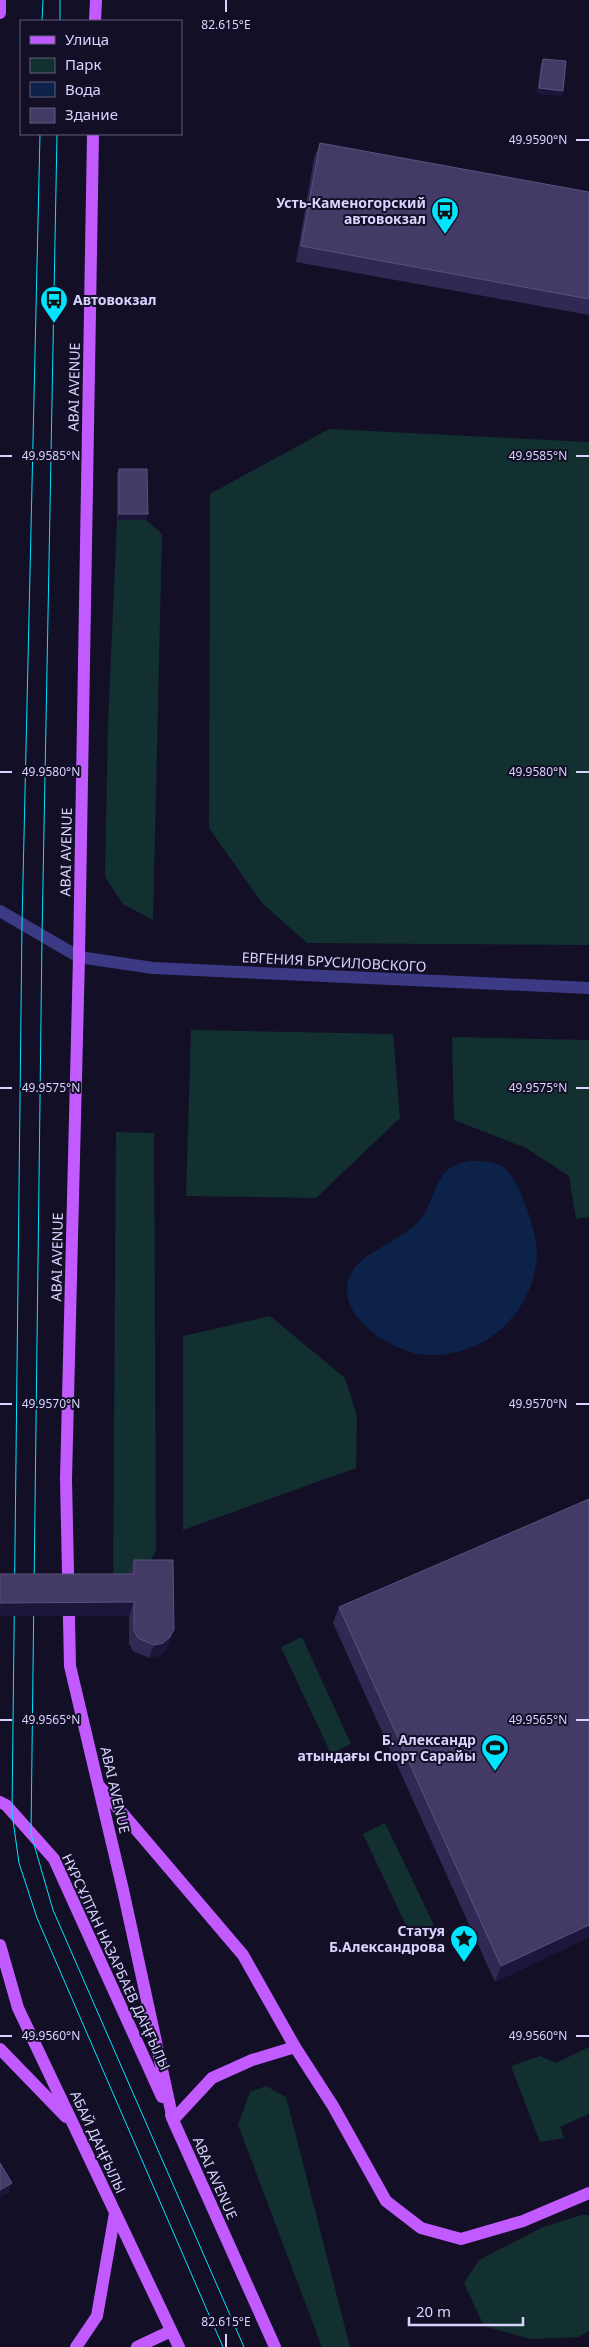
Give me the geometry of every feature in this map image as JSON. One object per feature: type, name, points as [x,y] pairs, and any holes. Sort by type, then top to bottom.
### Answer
[{"type":"main road","points":[[0,0],[0,13]]},
{"type":"main road","points":[[95,20],[96,0]]},
{"type":"main road","name":"ABAI AVENUE","points":[[94,135],[79,957],[66,1479],[70,1666],[123,1890],[173,2120],[275,2347]]},
{"type":"main road","points":[[98,1784],[243,1954],[296,2047],[333,2106],[386,2201],[421,2228],[461,2239],[523,2221],[589,2193]]},
{"type":"main road","name":"НҰРСҰЛТАН НАЗАРБАЕВ ДАҢҒЫЛЫ","points":[[0,1802],[6,1805],[54,1859],[173,2120]]},
{"type":"main road","name":"АБАЙ ДАҢҒЫЛЫ","points":[[0,1946],[18,2008],[178,2347]]},
{"type":"main road","points":[[173,2120],[212,2078],[252,2060],[296,2047]]},
{"type":"main road","points":[[0,2049],[73,2125]]},
{"type":"main road","points":[[76,2347],[97,2316],[115,2213]]},
{"type":"main road","points":[[137,2347],[171,2331]]},
{"type":"street","points":[[0,911],[79,957]]},
{"type":"street","name":"ЕВГЕНИЯ БРУСИЛОВСКОГО","points":[[79,957],[153,968],[589,988]]},
{"type":"green space","points":[[329,429],[589,442],[589,945],[307,943],[262,903],[209,828],[210,494]]},
{"type":"green space","points":[[117,520],[146,520],[162,534],[153,920],[123,904],[105,877],[108,723]]},
{"type":"green space","points":[[191,1030],[393,1034],[400,1118],[316,1198],[186,1196]]},
{"type":"green space","points":[[452,1037],[589,1040],[589,1217],[576,1219],[569,1176],[526,1148],[454,1120]]},
{"type":"green space","points":[[116,1132],[154,1133],[156,1551],[143,1573],[129,1587],[113,1587]]},
{"type":"green space","points":[[270,1316],[345,1378],[357,1416],[356,1468],[183,1530],[183,1336]]},
{"type":"green space","points":[[302,1637],[351,1744],[331,1754],[281,1647]]},
{"type":"green space","points":[[385,1823],[434,1925],[411,1936],[363,1834]]},
{"type":"green space","points":[[589,2047],[589,2114],[560,2127],[564,2138],[540,2142],[511,2066],[540,2056],[556,2063]]},
{"type":"green space","points":[[266,2086],[286,2097],[350,2347],[322,2347],[238,2125],[250,2092]]},
{"type":"green space","points":[[582,2215],[589,2215],[589,2331],[578,2337],[530,2339],[484,2326],[464,2283],[479,2260],[543,2227]]},
{"type":"water","points":[[470,1161],[487,1162],[503,1167],[518,1186],[536,1243],[537,1258],[531,1284],[523,1302],[512,1317],[499,1331],[484,1341],[466,1349],[447,1354],[427,1355],[395,1346],[364,1325],[353,1311],[347,1296],[348,1280],[364,1258],[417,1223],[424,1214],[441,1177],[448,1170],[457,1164]]},
{"type":"building","points":[[543,59],[566,61],[563,91],[539,88]]},
{"type":"building","name":"Усть-Каменогорский автовокзал","points":[[320,143],[589,192],[589,299],[301,246]]},
{"type":"building","points":[[119,469],[147,469],[148,514],[119,514]]},
{"type":"building","name":"Б. Александр атындағы Спорт Сарайы","points":[[589,1499],[589,1925],[501,1966],[339,1607]]},
{"type":"building","points":[[134,1560],[173,1560],[174,1630],[163,1643],[154,1645],[138,1638],[134,1630],[134,1602],[0,1603],[0,1574],[134,1574]]},
{"type":"building","points":[[0,2163],[12,2183],[0,2190]]},
{"type":"tram line","points":[[42,20],[43,0]]},
{"type":"tram line","points":[[60,0],[60,20]]},
{"type":"tram line","points":[[40,135],[22,924],[12,1813],[19,1863],[37,1918],[223,2347]]},
{"type":"tram line","points":[[57,135],[42,936],[31,1834],[53,1910],[244,2347]]},
{"type":"place","name":"Усть-Каменогорский автовокзал","points":[[445,235]]},
{"type":"place","name":"Автовокзал","points":[[54,324]]},
{"type":"place","name":"Б. Александр атындағы Спорт Сарайы","points":[[495,1772]]},
{"type":"place","name":"Статуя Б.Александрова","points":[[464,1963]]}]
